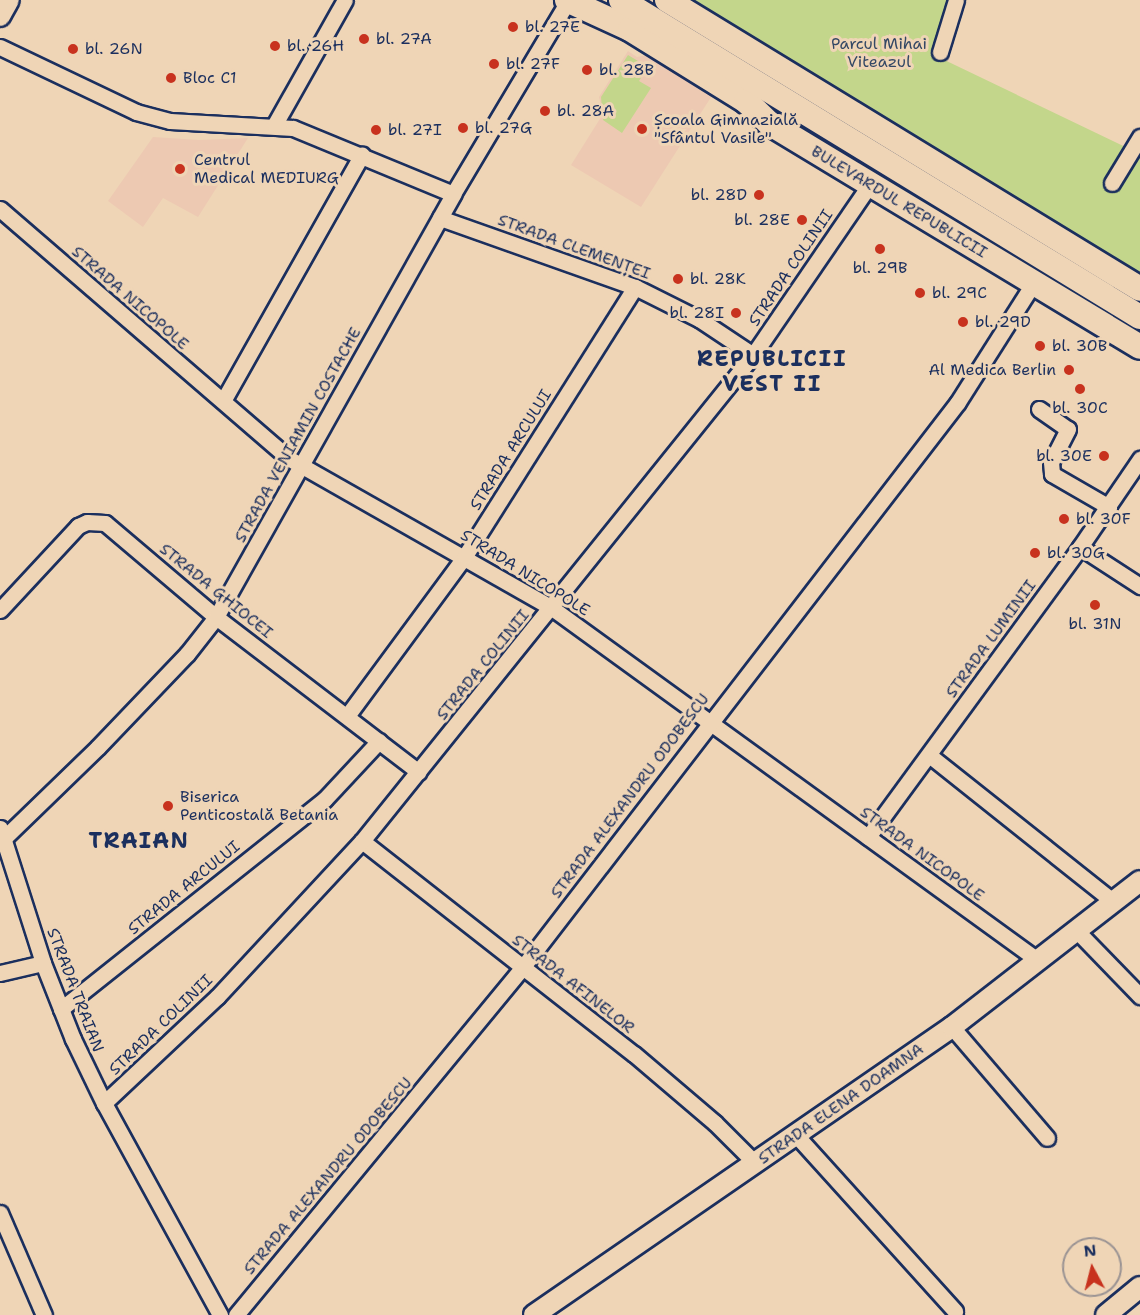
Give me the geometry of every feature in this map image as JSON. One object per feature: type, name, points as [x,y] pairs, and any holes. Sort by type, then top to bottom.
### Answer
[{"type":"main road","name":"BULEVARDUL REPUBLICII","points":[[567,0],[630,29],[746,101],[769,123],[1140,347]]},
{"type":"main road","name":"BULEVARDUL REPUBLICII","points":[[621,0],[1140,317]]},
{"type":"main road","points":[[667,0],[1140,289]]},
{"type":"street","points":[[0,16],[9,0]]},
{"type":"street","points":[[275,124],[345,0]]},
{"type":"street","name":"STRADA VENIAMIN COSTACHE","points":[[1,837],[187,654],[216,617],[453,194],[567,0]]},
{"type":"street","points":[[940,52],[956,0]]},
{"type":"street","points":[[0,47],[136,112],[170,121],[275,124],[362,154],[453,194]]},
{"type":"street","points":[[1112,183],[1140,137]]},
{"type":"street","points":[[223,401],[362,154]]},
{"type":"street","name":"STRADA COLINII","points":[[104,1103],[217,997],[362,841],[552,608],[753,355],[870,184]]},
{"type":"street","name":"STRADA NICOPOLE","points":[[0,209],[302,467],[465,556],[552,608],[1039,961]]},
{"type":"street","name":"STRADA CLEMENȚEI","points":[[440,218],[635,286],[699,319],[753,355]]},
{"type":"street","name":"STRADA ALEXANDRU ODOBESCU","points":[[236,1315],[522,968],[708,723],[958,402],[1033,284]]},
{"type":"street","name":"STRADA ARCULUI","points":[[347,716],[465,556],[635,286]]},
{"type":"street","points":[[1039,409],[1068,429],[1051,462],[1052,474],[1109,507]]},
{"type":"street","name":"STRADA LUMINII","points":[[868,837],[1080,548],[1140,459]]},
{"type":"street","name":"STRADA GHIOCEI","points":[[0,610],[78,526],[96,521],[114,528],[216,617],[419,772]]},
{"type":"street","points":[[1080,548],[1140,585]]},
{"type":"street","name":"STRADA ARCULUI","points":[[61,1009],[325,799],[379,741]]},
{"type":"street","points":[[929,755],[1114,902]]},
{"type":"street","name":"STRADA TRAIAN","points":[[1,837],[43,963],[61,1009],[104,1103],[220,1315]]},
{"type":"street","name":"STRADA AFINELOR","points":[[362,841],[652,1069],[755,1163]]},
{"type":"street","name":"STRADA ELENA DOAMNA","points":[[534,1315],[952,1027],[1140,881]]},
{"type":"street","points":[[1077,931],[1140,996]]},
{"type":"street","points":[[0,973],[43,963]]},
{"type":"street","points":[[952,1027],[1047,1138]]},
{"type":"street","points":[[795,1134],[955,1311]]},
{"type":"street","points":[[0,1213],[44,1315]]},
{"type":"street","points":[[1106,1315],[1140,1287]]},
{"type":"shaded area","name":"Școala Gimnazială \"Sfântul Vasile\"","points":[[628,51],[637,57],[659,53],[713,94],[641,207],[571,165],[603,114],[599,97]]},
{"type":"shaded area","name":"Centrul Medical MEDIURG","points":[[153,137],[199,140],[248,138],[198,217],[163,198],[143,227],[108,201]]},
{"type":"green space","name":"Parcul Mihai Viteazul","points":[[688,0],[949,0],[932,54],[1140,154],[1140,275]]},
{"type":"green space","points":[[634,15],[882,168],[877,177],[793,129]]},
{"type":"green space","points":[[628,55],[648,67],[639,81],[651,88],[622,133],[603,120],[601,97]]},
{"type":"green space","points":[[898,184],[1140,330],[1140,342],[892,192]]},
{"type":"place","name":"bl. 27E","points":[[513,27]]},
{"type":"place","name":"bl. 27A","points":[[364,39]]},
{"type":"place","name":"bl. 26H","points":[[275,46]]},
{"type":"place","name":"bl. 26N","points":[[73,49]]},
{"type":"place","name":"bl. 27F","points":[[494,64]]},
{"type":"place","name":"bl. 28B","points":[[587,70]]},
{"type":"place","name":"Bloc C1","points":[[171,78]]},
{"type":"place","name":"bl. 28A","points":[[545,111]]},
{"type":"place","name":"bl. 27G","points":[[463,128]]},
{"type":"place","name":"Școala Gimnazială \"Sfântul Vasile\"","points":[[642,129]]},
{"type":"place","name":"bl. 27I","points":[[376,130]]},
{"type":"place","name":"Centrul Medical MEDIURG","points":[[180,169]]},
{"type":"place","name":"bl. 28D","points":[[759,195]]},
{"type":"place","name":"bl. 28E","points":[[802,220]]},
{"type":"place","name":"bl. 29B","points":[[880,249]]},
{"type":"place","name":"bl. 28K","points":[[678,279]]},
{"type":"place","name":"bl. 29C","points":[[920,293]]},
{"type":"place","name":"bl. 28I","points":[[736,313]]},
{"type":"place","name":"bl. 29D","points":[[963,322]]},
{"type":"place","name":"bl. 30B","points":[[1040,346]]},
{"type":"place","name":"Al Medica Berlin","points":[[1069,370]]},
{"type":"place","name":"bl. 30C","points":[[1080,389]]},
{"type":"place","name":"bl. 30E","points":[[1104,456]]},
{"type":"place","name":"bl. 30F","points":[[1064,519]]},
{"type":"place","name":"bl. 30G","points":[[1035,553]]},
{"type":"place","name":"bl. 31N","points":[[1095,605]]},
{"type":"place","name":"Biserica Penticostală Betania","points":[[168,806]]},
{"type":"district","name":"REPUBLICII VEST II","points":[[772,370]]},
{"type":"district","name":"TRAIAN","points":[[139,841]]}]
